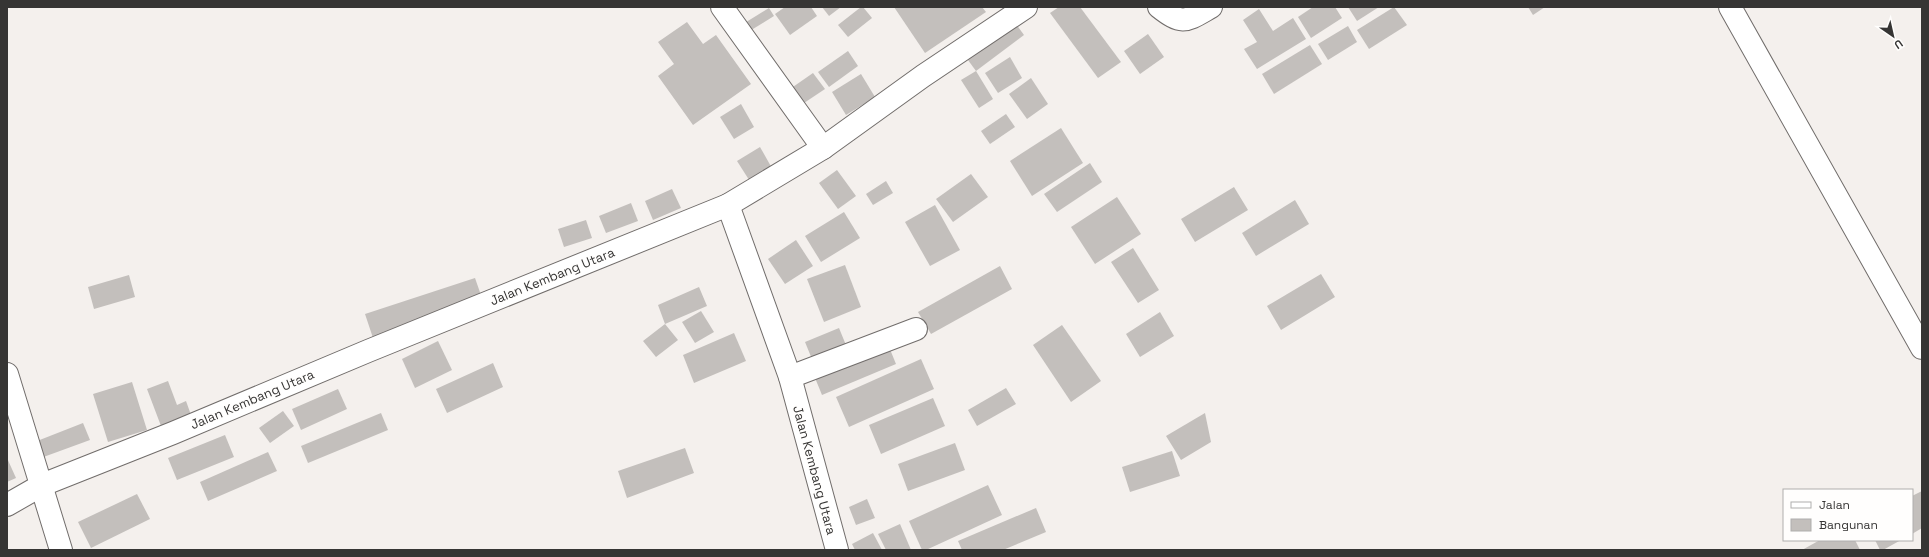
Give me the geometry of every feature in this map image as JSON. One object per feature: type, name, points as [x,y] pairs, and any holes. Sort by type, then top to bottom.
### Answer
[{"type":"street","points":[[722,7],[823,148]]},
{"type":"street","points":[[728,206],[823,148],[923,76],[1026,7]]},
{"type":"street","points":[[1159,7],[1174,18],[1188,20],[1211,7]]},
{"type":"street","points":[[1730,7],[1922,348]]},
{"type":"street","name":"Jalan Kembang Utara","points":[[7,505],[42,485],[173,433],[375,348],[728,206],[790,377],[837,550]]},
{"type":"street","points":[[790,377],[916,329]]},
{"type":"street","points":[[7,374],[61,550]]},
{"type":"building","points":[[785,7],[811,7],[817,16],[790,35],[775,14]]},
{"type":"building","points":[[822,7],[841,7],[829,16]]},
{"type":"building","points":[[863,7],[872,18],[848,37],[838,25]]},
{"type":"building","points":[[894,7],[982,7],[986,12],[925,53]]},
{"type":"building","points":[[1059,7],[1080,7],[1121,62],[1098,78],[1050,13]]},
{"type":"building","points":[[1313,7],[1335,7],[1342,18],[1311,38],[1298,17]]},
{"type":"building","points":[[1348,7],[1379,7],[1357,21]]},
{"type":"building","points":[[1394,7],[1407,25],[1369,49],[1357,30]]},
{"type":"building","points":[[1528,7],[1545,7],[1533,15]]},
{"type":"building","points":[[769,8],[774,16],[748,32],[743,24]]},
{"type":"building","points":[[1259,9],[1273,31],[1293,18],[1306,39],[1257,69],[1244,49],[1257,42],[1243,20]]},
{"type":"building","points":[[1013,20],[1024,35],[976,71],[965,56]]},
{"type":"building","points":[[687,22],[703,44],[716,35],[751,84],[693,125],[658,76],[674,64],[658,42]]},
{"type":"building","points":[[1348,26],[1357,42],[1328,60],[1318,44]]},
{"type":"building","points":[[1148,34],[1164,57],[1140,74],[1124,51]]},
{"type":"building","points":[[1310,45],[1322,64],[1274,94],[1262,74]]},
{"type":"building","points":[[848,51],[858,66],[829,87],[818,72]]},
{"type":"building","points":[[1010,57],[1022,78],[998,93],[985,73]]},
{"type":"building","points":[[976,71],[993,99],[979,108],[961,80]]},
{"type":"building","points":[[813,73],[825,89],[801,105],[790,89]]},
{"type":"building","points":[[861,74],[875,97],[846,115],[832,92]]},
{"type":"building","points":[[1031,78],[1048,104],[1027,119],[1009,94]]},
{"type":"building","points":[[741,104],[754,127],[734,139],[720,117]]},
{"type":"building","points":[[1006,114],[1015,127],[990,144],[981,131]]},
{"type":"building","points":[[1061,128],[1083,163],[1032,196],[1010,161]]},
{"type":"building","points":[[760,147],[773,170],[751,183],[737,161]]},
{"type":"building","points":[[1090,163],[1102,182],[1057,212],[1044,194]]},
{"type":"building","points":[[837,170],[856,196],[838,209],[819,183]]},
{"type":"building","points":[[971,174],[988,197],[953,222],[936,199]]},
{"type":"building","points":[[886,181],[893,193],[873,205],[866,194]]},
{"type":"building","points":[[1234,187],[1248,210],[1195,242],[1181,219]]},
{"type":"building","points":[[672,189],[681,208],[653,220],[645,201]]},
{"type":"building","points":[[1117,197],[1141,234],[1095,264],[1071,227]]},
{"type":"building","points":[[1295,200],[1309,224],[1256,256],[1242,233]]},
{"type":"building","points":[[631,203],[638,221],[606,233],[599,216]]},
{"type":"building","points":[[935,205],[960,250],[930,266],[905,222]]},
{"type":"building","points":[[844,212],[860,238],[821,262],[805,236]]},
{"type":"building","points":[[586,220],[592,238],[564,247],[558,229]]},
{"type":"building","points":[[796,240],[813,266],[785,284],[768,259]]},
{"type":"building","points":[[1133,248],[1159,290],[1138,303],[1111,262]]},
{"type":"building","points":[[845,265],[861,307],[824,322],[807,279]]},
{"type":"building","points":[[1000,266],[1012,289],[931,334],[918,312]]},
{"type":"building","points":[[1321,274],[1335,297],[1281,330],[1267,306]]},
{"type":"building","points":[[129,275],[135,297],[94,309],[88,287]]},
{"type":"building","points":[[475,278],[483,301],[373,338],[365,314]]},
{"type":"building","points":[[699,287],[707,306],[665,324],[658,305]]},
{"type":"building","points":[[701,311],[714,332],[695,343],[682,322]]},
{"type":"building","points":[[1160,312],[1174,336],[1140,357],[1126,334]]},
{"type":"building","points":[[665,324],[678,340],[656,357],[643,341]]},
{"type":"building","points":[[1062,325],[1101,381],[1071,402],[1033,345]]},
{"type":"building","points":[[839,328],[848,350],[814,364],[805,342]]},
{"type":"building","points":[[734,333],[746,361],[694,383],[683,355]]},
{"type":"building","points":[[438,341],[452,370],[415,388],[402,359]]},
{"type":"building","points":[[887,342],[896,364],[822,395],[813,373]]},
{"type":"building","points":[[921,359],[934,389],[849,427],[836,397]]},
{"type":"building","points":[[493,363],[503,387],[447,413],[436,389]]},
{"type":"building","points":[[168,381],[177,405],[186,401],[191,415],[161,426],[147,389]]},
{"type":"building","points":[[132,382],[147,430],[108,442],[93,394]]},
{"type":"building","points":[[1006,388],[1016,404],[977,426],[968,410]]},
{"type":"building","points":[[338,389],[347,409],[301,430],[292,409]]},
{"type":"building","points":[[933,398],[945,426],[881,454],[869,425]]},
{"type":"building","points":[[283,411],[294,426],[270,443],[259,428]]},
{"type":"building","points":[[381,413],[388,430],[308,463],[301,446]]},
{"type":"building","points":[[1205,413],[1211,442],[1181,460],[1166,436]]},
{"type":"building","points":[[83,423],[90,440],[38,459],[32,443]]},
{"type":"building","points":[[225,435],[234,457],[177,480],[168,458]]},
{"type":"building","points":[[955,443],[965,470],[908,491],[898,464]]},
{"type":"building","points":[[685,448],[694,473],[627,498],[618,471]]},
{"type":"building","points":[[1172,451],[1180,476],[1130,492],[1122,467]]},
{"type":"building","points":[[268,452],[277,471],[208,501],[200,482]]},
{"type":"building","points":[[7,458],[16,478],[7,482]]},
{"type":"building","points":[[988,485],[1002,515],[926,550],[922,550],[909,521]]},
{"type":"building","points":[[1922,491],[1922,528],[1913,533],[1913,496]]},
{"type":"building","points":[[137,494],[150,519],[91,548],[78,522]]},
{"type":"building","points":[[867,499],[875,518],[856,525],[849,507]]},
{"type":"building","points":[[1036,508],[1046,532],[1003,550],[962,550],[958,541]]},
{"type":"building","points":[[900,524],[911,550],[886,550],[878,534]]},
{"type":"building","points":[[873,533],[882,550],[855,550],[852,544]]},
{"type":"building","points":[[1818,541],[1856,541],[1860,550],[1802,550]]},
{"type":"building","points":[[1876,541],[1899,541],[1883,550],[1880,550]]}]
